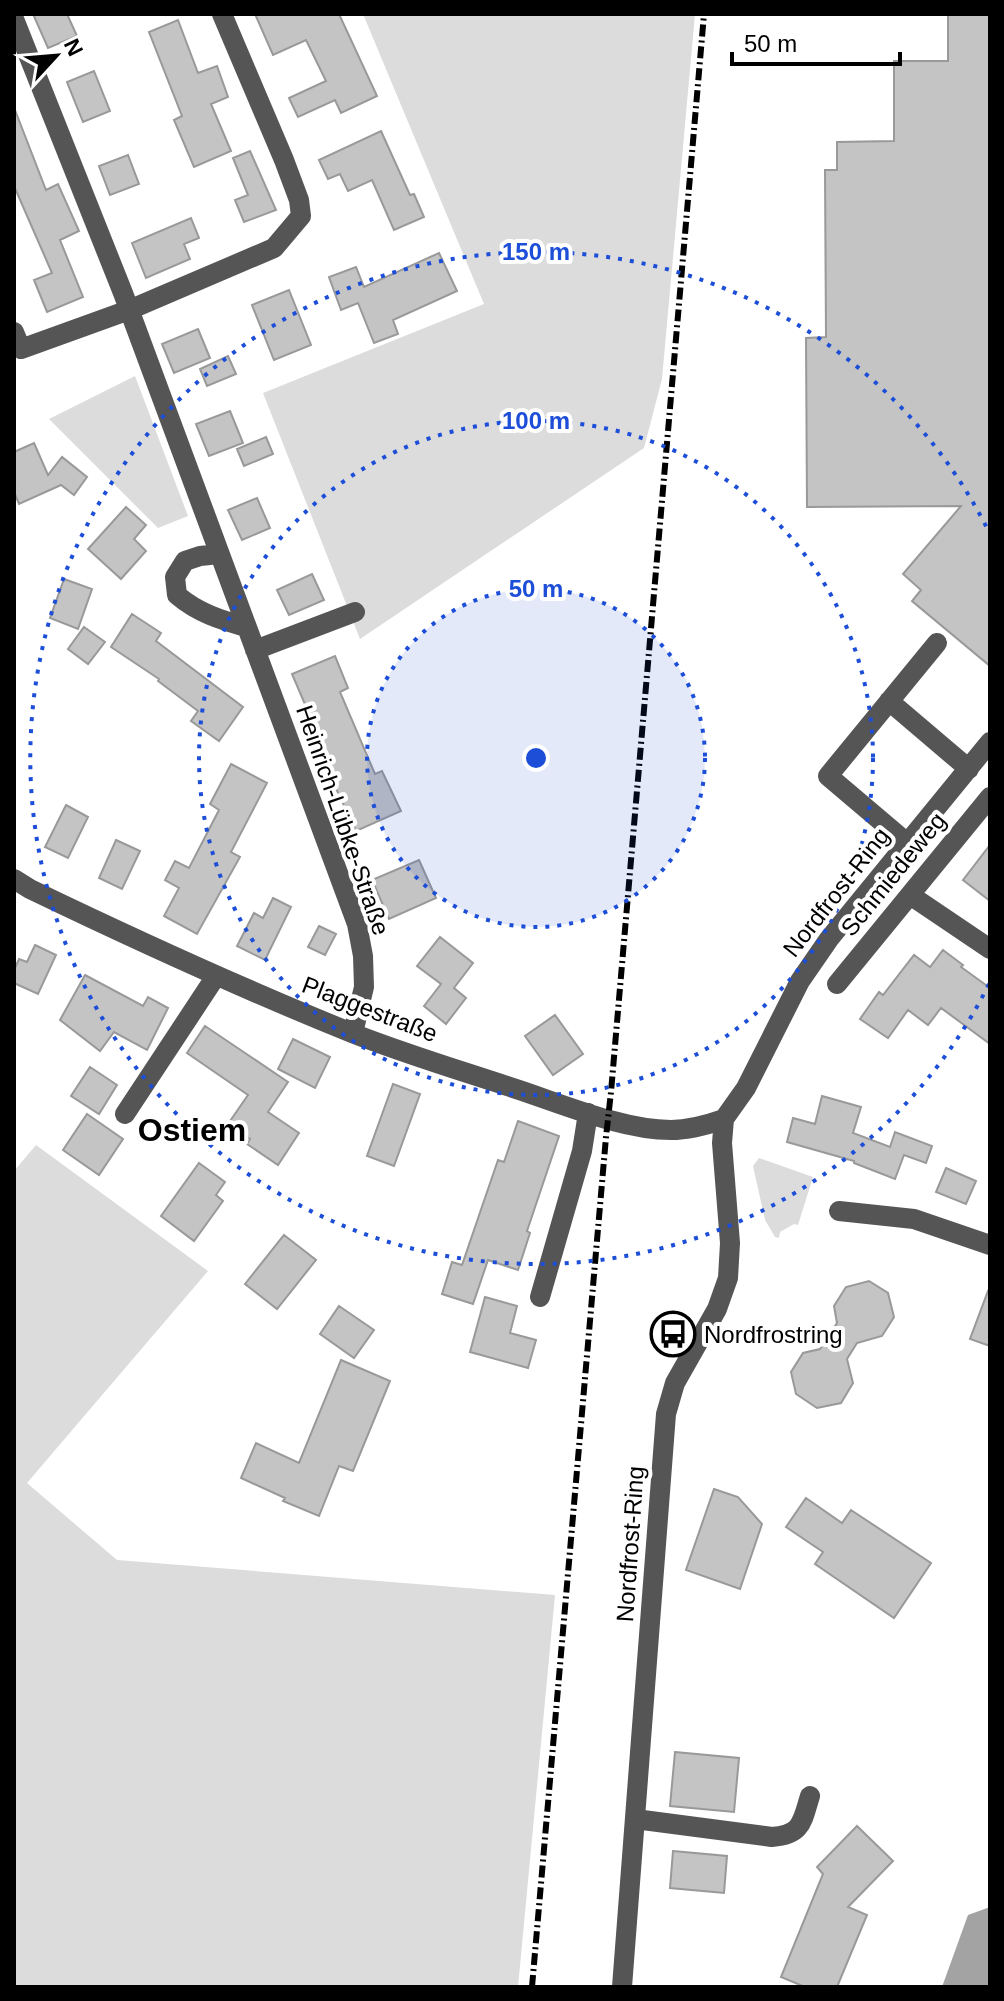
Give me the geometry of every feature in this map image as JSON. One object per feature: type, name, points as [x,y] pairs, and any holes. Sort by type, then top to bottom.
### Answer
[{"type":"street","points":[[16,346],[129,310],[274,248],[301,216],[299,200],[284,160],[222,14]]},
{"type":"street","name":"Heinrich-Lübke-Straße","points":[[14,19],[129,310],[357,924],[363,956],[364,987],[353,1033]]},
{"type":"street","points":[[219,554],[185,561],[175,577],[177,595],[190,606],[215,618],[246,627]]},
{"type":"street","points":[[255,650],[355,612]]},
{"type":"street","points":[[907,843],[828,776],[937,643]]},
{"type":"street","points":[[889,701],[969,769]]},
{"type":"street","name":"Nordfrost-Ring","points":[[622,1987],[666,1414],[675,1383],[717,1309],[728,1278],[730,1243],[722,1143],[724,1119],[746,1088],[800,981],[829,939],[990,742]]},
{"type":"street","name":"Schmiedeweg","points":[[837,984],[990,797]]},
{"type":"street","name":"Plaggestraße","points":[[14,879],[167,955],[353,1033],[588,1113],[646,1128],[671,1130],[696,1128],[724,1119]]},
{"type":"street","points":[[910,895],[990,949]]},
{"type":"street","points":[[125,1114],[216,976]]},
{"type":"street","points":[[540,1297],[582,1151],[588,1113]]},
{"type":"street","points":[[839,1211],[914,1219],[990,1245]]},
{"type":"street","points":[[635,1819],[772,1837],[788,1836],[802,1824],[810,1796]]},
{"type":"shaded area","points":[[363,14],[695,14],[662,379],[644,448],[360,639],[263,393],[484,304]]},
{"type":"shaded area","points":[[135,376],[188,516],[158,528],[49,419]]},
{"type":"shaded area","points":[[36,1145],[208,1271],[27,1483],[117,1560],[555,1595],[518,1987],[14,1987],[14,1171]]},
{"type":"shaded area","points":[[759,1158],[813,1177],[798,1225],[780,1232],[779,1238],[775,1237],[765,1220],[753,1166]]},
{"type":"shaded area","points":[[990,1907],[990,1987],[942,1987],[968,1915]]},
{"type":"building","points":[[33,14],[67,14],[77,36],[48,48]]},
{"type":"building","points":[[255,14],[339,14],[377,96],[341,113],[335,100],[298,117],[289,98],[326,81],[306,40],[273,55]]},
{"type":"building","points":[[948,14],[990,14],[990,666],[912,601],[921,590],[903,574],[961,506],[807,507],[806,338],[826,337],[825,170],[837,170],[837,142],[894,141],[894,61],[948,61]]},
{"type":"building","points":[[178,20],[198,73],[217,66],[228,97],[211,104],[231,151],[194,167],[174,120],[182,116],[149,32]]},
{"type":"building","points":[[94,71],[110,111],[83,122],[67,82]]},
{"type":"building","points":[[15,110],[46,190],[58,184],[79,231],[60,240],[83,297],[47,312],[34,280],[52,273],[14,186]]},
{"type":"building","points":[[381,131],[410,195],[414,194],[424,217],[394,230],[372,180],[348,191],[340,174],[328,179],[319,160]]},
{"type":"building","points":[[250,151],[276,210],[244,222],[235,200],[248,195],[233,158]]},
{"type":"building","points":[[128,155],[139,184],[110,195],[99,166]]},
{"type":"building","points":[[191,218],[199,238],[184,244],[190,259],[146,278],[132,243]]},
{"type":"building","points":[[439,253],[457,291],[393,320],[398,334],[374,343],[358,303],[341,310],[329,277],[356,267],[364,287]]},
{"type":"building","points":[[289,290],[311,345],[274,360],[252,305]]},
{"type":"building","points":[[198,329],[210,358],[174,373],[162,344]]},
{"type":"building","points":[[228,356],[236,374],[207,386],[200,369]]},
{"type":"building","points":[[230,411],[243,443],[209,456],[196,424]]},
{"type":"building","points":[[266,437],[273,454],[244,466],[237,449]]},
{"type":"building","points":[[34,443],[48,475],[62,457],[87,477],[74,495],[61,485],[19,504],[14,492],[14,452]]},
{"type":"building","points":[[257,498],[270,528],[242,540],[228,510]]},
{"type":"building","points":[[126,507],[146,525],[134,539],[146,551],[121,579],[88,549]]},
{"type":"building","points":[[312,574],[324,600],[289,615],[277,590]]},
{"type":"building","points":[[64,579],[92,589],[78,629],[50,618]]},
{"type":"building","points":[[132,614],[161,633],[156,641],[243,707],[219,741],[191,721],[198,711],[159,679],[111,647]]},
{"type":"building","points":[[84,627],[105,642],[88,664],[68,649]]},
{"type":"building","points":[[335,656],[348,688],[340,692],[375,774],[382,771],[401,811],[356,831],[337,791],[292,674]]},
{"type":"building","points":[[231,764],[267,783],[231,852],[240,857],[197,934],[164,916],[179,888],[165,880],[175,861],[189,868],[219,810],[210,804]]},
{"type":"building","points":[[66,805],[88,817],[68,858],[45,847]]},
{"type":"building","points":[[116,840],[140,851],[122,889],[99,878]]},
{"type":"building","points":[[990,845],[990,901],[963,880]]},
{"type":"building","points":[[419,860],[436,898],[389,919],[372,880]]},
{"type":"building","points":[[273,898],[291,907],[265,960],[237,946],[254,913],[263,918]]},
{"type":"building","points":[[319,926],[336,934],[325,955],[308,947]]},
{"type":"building","points":[[440,937],[473,963],[454,988],[466,998],[446,1024],[424,1006],[441,984],[417,966]]},
{"type":"building","points":[[35,945],[56,955],[38,994],[14,983],[14,970],[19,959],[27,962]]},
{"type":"building","points":[[943,950],[990,988],[990,1044],[941,1008],[928,1025],[908,1010],[888,1038],[860,1019],[879,992],[883,995],[914,955],[930,967]]},
{"type":"building","points":[[85,975],[143,1006],[148,997],[168,1008],[147,1050],[114,1032],[100,1051],[60,1020]]},
{"type":"building","points":[[555,1015],[583,1054],[553,1075],[525,1036]]},
{"type":"building","points":[[205,1026],[288,1082],[268,1112],[299,1133],[278,1165],[247,1144],[250,1139],[228,1124],[248,1095],[187,1053]]},
{"type":"building","points":[[293,1039],[330,1057],[315,1088],[278,1069]]},
{"type":"building","points":[[90,1067],[117,1085],[99,1114],[71,1096]]},
{"type":"building","points":[[393,1084],[420,1094],[394,1166],[367,1156]]},
{"type":"building","points":[[822,1096],[861,1107],[853,1133],[890,1147],[895,1132],[932,1146],[926,1163],[904,1155],[895,1179],[854,1161],[787,1142],[793,1118],[815,1124]]},
{"type":"building","points":[[87,1114],[123,1139],[99,1175],[63,1150]]},
{"type":"building","points":[[518,1121],[559,1136],[527,1231],[530,1233],[518,1270],[488,1260],[473,1304],[442,1294],[452,1262],[462,1265],[498,1160],[504,1162]]},
{"type":"building","points":[[199,1163],[225,1182],[216,1195],[223,1201],[194,1241],[161,1216]]},
{"type":"building","points":[[946,1168],[976,1181],[966,1204],[936,1192]]},
{"type":"building","points":[[284,1235],[316,1260],[277,1309],[245,1284]]},
{"type":"building","points":[[869,1281],[888,1293],[894,1317],[882,1336],[857,1343],[847,1359],[853,1383],[841,1403],[817,1408],[796,1394],[791,1372],[803,1353],[820,1349],[837,1323],[834,1306],[846,1287]]},
{"type":"building","points":[[990,1292],[990,1346],[970,1339]]},
{"type":"building","points":[[485,1297],[517,1306],[510,1333],[536,1340],[528,1368],[470,1352]]},
{"type":"building","points":[[339,1306],[374,1330],[354,1358],[320,1334]]},
{"type":"building","points":[[341,1360],[390,1381],[353,1471],[339,1466],[319,1516],[241,1478],[256,1443],[299,1463]]},
{"type":"building","points":[[714,1489],[738,1497],[762,1524],[740,1589],[686,1570]]},
{"type":"building","points":[[806,1498],[842,1523],[851,1510],[931,1563],[894,1618],[815,1564],[823,1552],[786,1527]]},
{"type":"building","points":[[675,1752],[739,1758],[734,1812],[670,1806]]},
{"type":"building","points":[[857,1826],[893,1861],[848,1907],[867,1915],[837,1987],[805,1987],[781,1977],[823,1874],[817,1867]]},
{"type":"building","points":[[673,1851],[727,1856],[724,1893],[670,1888]]},
{"type":"railway","points":[[532,1987],[704,14]]},
{"type":"place","name":"Nordfrostring","points":[[673,1334]]},
{"type":"district","name":"Ostiem","points":[[192,1130]]}]
